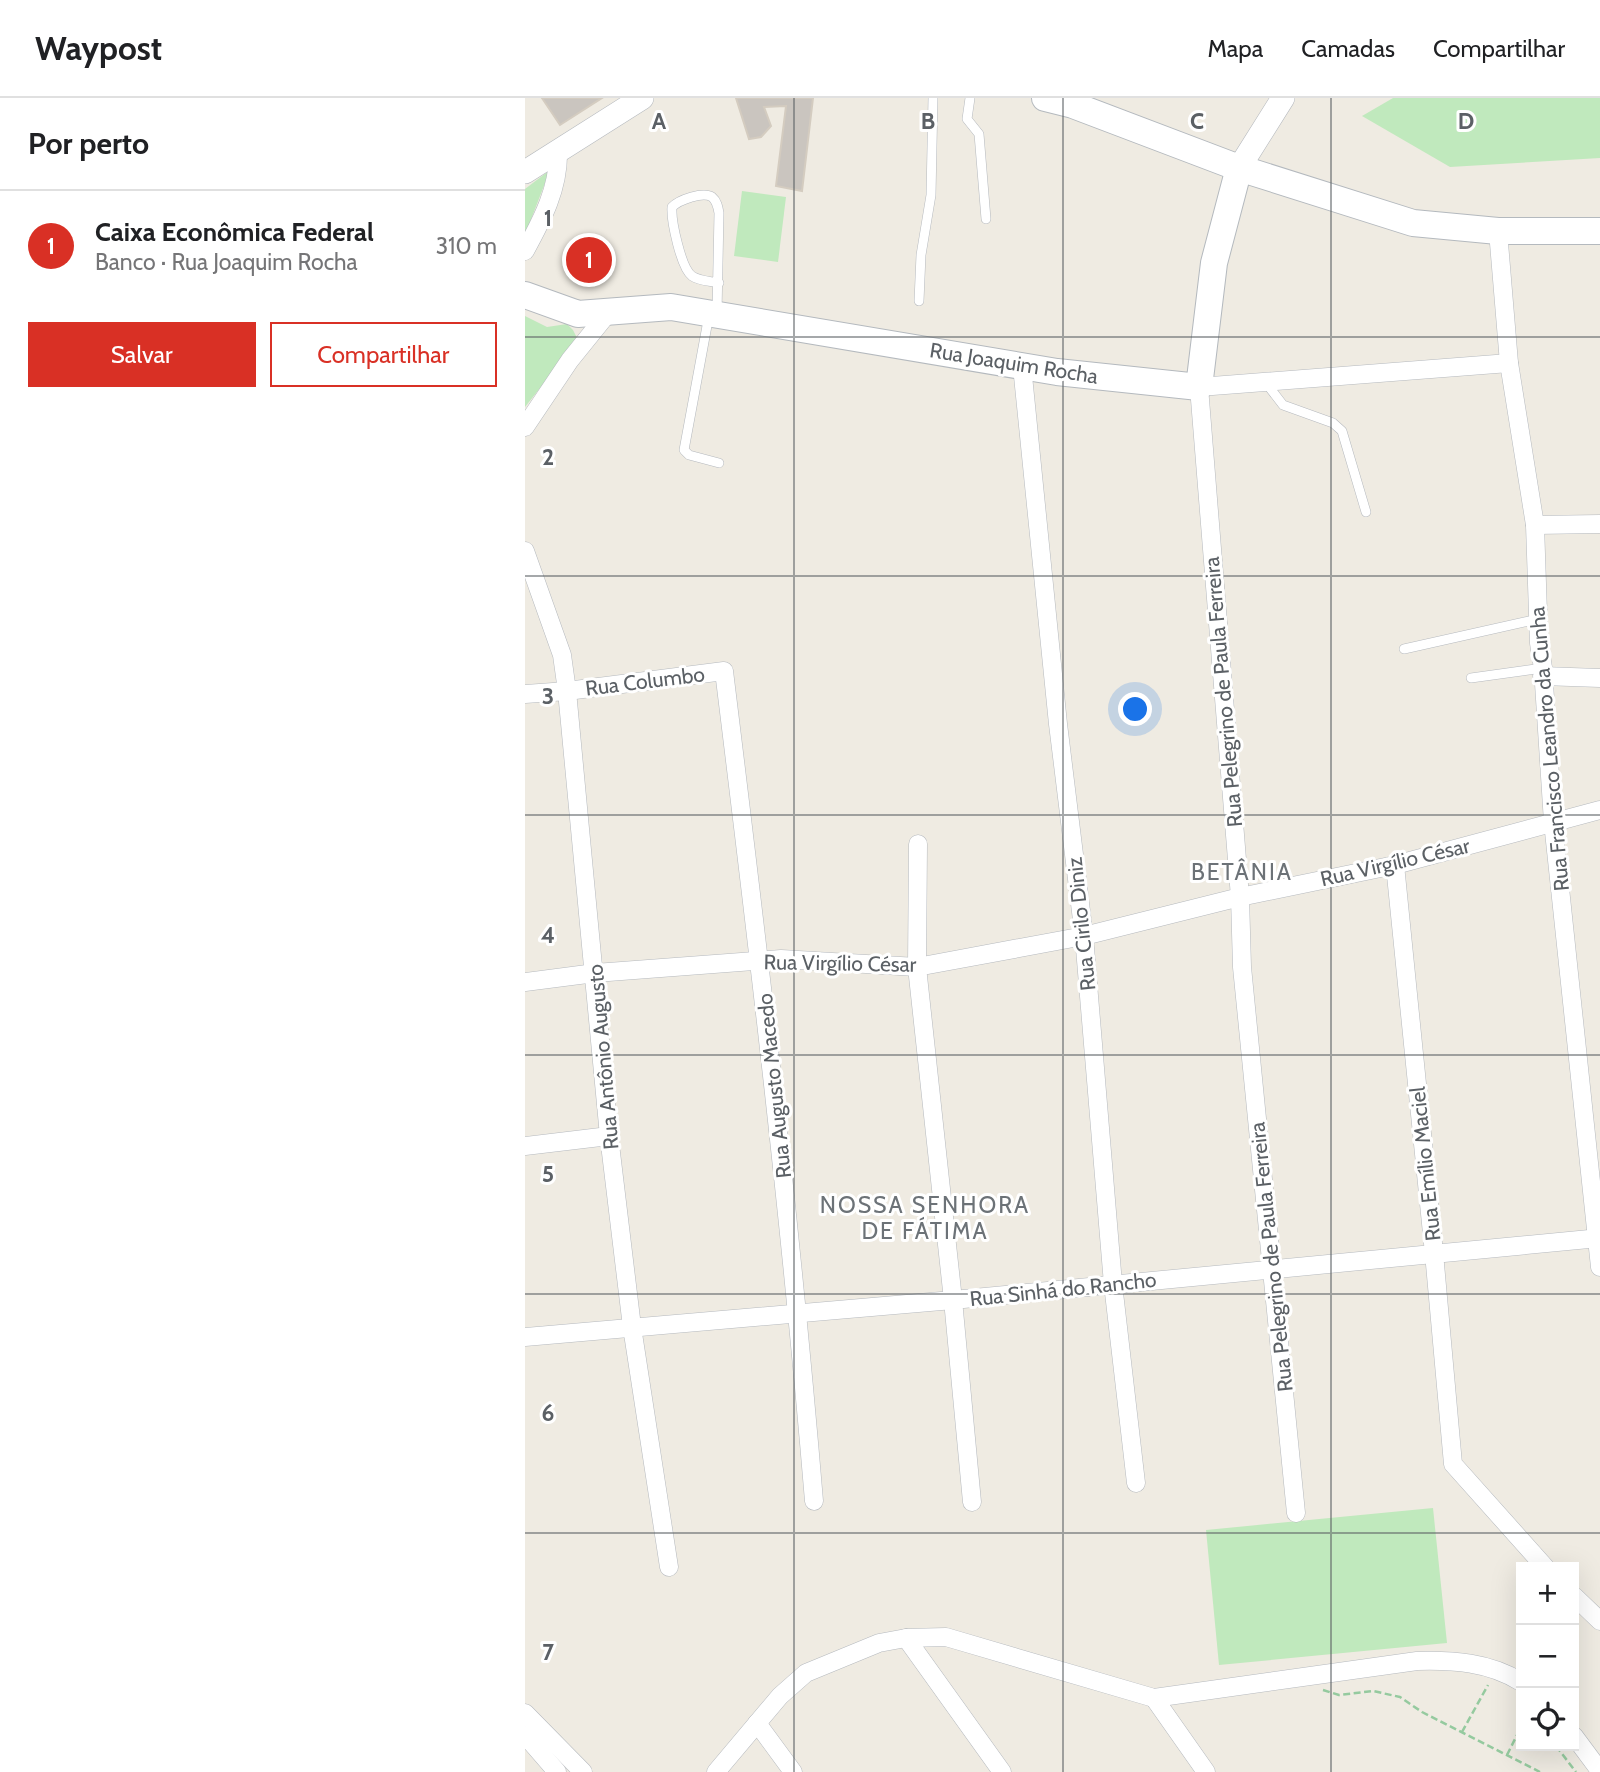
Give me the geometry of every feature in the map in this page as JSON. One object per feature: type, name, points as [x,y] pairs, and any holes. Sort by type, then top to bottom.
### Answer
[{"type":"main road","points":[[1045,98],[1073,105],[1239,168],[1413,223],[1498,231],[1600,231]]},
{"type":"main road","name":"Rua Pelegrino de Paula Ferreira","points":[[1199,387],[1214,263],[1239,168]]},
{"type":"main road","name":"Rua Joaquim Rocha","points":[[525,295],[578,314],[671,307],[1022,366],[1199,387]]},
{"type":"street","points":[[525,172],[642,98]]},
{"type":"street","points":[[1239,168],[1283,98]]},
{"type":"street","points":[[525,251],[543,218],[558,170],[558,152]]},
{"type":"street","name":"Rua Francisco Leandro da Cunha","points":[[1498,231],[1509,363],[1535,525],[1539,643],[1553,822],[1600,1267]]},
{"type":"street","points":[[525,427],[607,313]]},
{"type":"street","points":[[578,314],[586,339]]},
{"type":"street","name":"Rua Joaquim Rocha","points":[[1199,387],[1509,363]]},
{"type":"street","name":"Rua Cirilo Diniz","points":[[1022,366],[1058,724],[1084,936],[1113,1284],[1136,1483]]},
{"type":"street","name":"Rua Pelegrino de Paula Ferreira","points":[[1199,387],[1240,897],[1242,967],[1296,1513]]},
{"type":"street","points":[[1535,525],[1600,524]]},
{"type":"street","name":"Rua Antônio Augusto","points":[[525,551],[562,655],[609,1136],[632,1326],[669,1567]]},
{"type":"street","name":"Rua Columbo","points":[[525,694],[724,671]]},
{"type":"street","name":"Rua Augusto Macedo","points":[[724,671],[799,1312],[814,1501]]},
{"type":"street","points":[[1542,672],[1600,678]]},
{"type":"street","name":"Rua Virgílio César","points":[[525,982],[595,973],[781,959],[917,967],[1084,936],[1240,897],[1395,864],[1600,810]]},
{"type":"street","points":[[918,844],[917,967],[972,1502]]},
{"type":"street","name":"Rua Emílio Maciel","points":[[1395,864],[1453,1464],[1541,1562]]},
{"type":"street","points":[[525,1146],[609,1136]]},
{"type":"street","name":"Rua Sinhá do Rancho","points":[[525,1337],[953,1300],[1599,1238]]},
{"type":"street","points":[[1579,1601],[1600,1621]]},
{"type":"street","points":[[719,1770],[780,1696],[806,1672],[879,1643],[906,1638],[946,1636],[1154,1698],[1417,1661],[1449,1660],[1478,1665],[1516,1680]]},
{"type":"street","points":[[906,1638],[1002,1772]]},
{"type":"street","points":[[1154,1698],[1206,1772]]},
{"type":"street","points":[[525,1713],[583,1772]]},
{"type":"street","points":[[757,1723],[793,1772]]},
{"type":"street","points":[[525,1735],[557,1772]]},
{"type":"street","points":[[1579,1743],[1600,1771]]},
{"type":"lane","points":[[919,301],[921,255],[931,195],[933,98]]},
{"type":"lane","points":[[970,98],[967,120],[979,134],[986,219]]},
{"type":"lane","points":[[719,283],[696,278],[686,270],[672,221],[673,207],[677,202],[705,195],[712,197],[717,203],[719,213],[719,283],[684,450],[689,455],[719,463]]},
{"type":"lane","points":[[1265,382],[1283,405],[1333,423],[1342,431],[1366,512]]},
{"type":"lane","points":[[1403,649],[1538,619]]},
{"type":"lane","points":[[1471,678],[1542,672]]},
{"type":"path","points":[[1461,1732],[1496,1670]]},
{"type":"path","points":[[1310,1676],[1318,1687],[1327,1693],[1339,1695],[1373,1690],[1401,1697],[1423,1712],[1540,1772]]},
{"type":"path","points":[[1506,1756],[1516,1737]]},
{"type":"path","points":[[1560,1751],[1576,1772]]},
{"type":"green space","points":[[1393,98],[1600,98],[1600,158],[1450,167],[1362,116]]},
{"type":"green space","points":[[550,170],[525,235],[525,189]]},
{"type":"green space","points":[[742,191],[786,197],[778,262],[734,256]]},
{"type":"green space","points":[[525,316],[547,327],[567,324],[578,340],[525,407]]},
{"type":"green space","points":[[1433,1508],[1447,1643],[1219,1665],[1206,1530]]},
{"type":"building","points":[[542,98],[602,98],[560,125]]},
{"type":"building","points":[[736,98],[813,98],[802,191],[776,186],[786,106],[764,107],[771,126],[761,137],[749,139]]},
{"type":"place","name":"Caixa Econômica Federal","points":[[589,260]]},
{"type":"district","name":"BETÂNIA","points":[[1242,872]]},
{"type":"district","name":"NOSSA SENHORA DE FÁTIMA","points":[[925,1218]]}]
